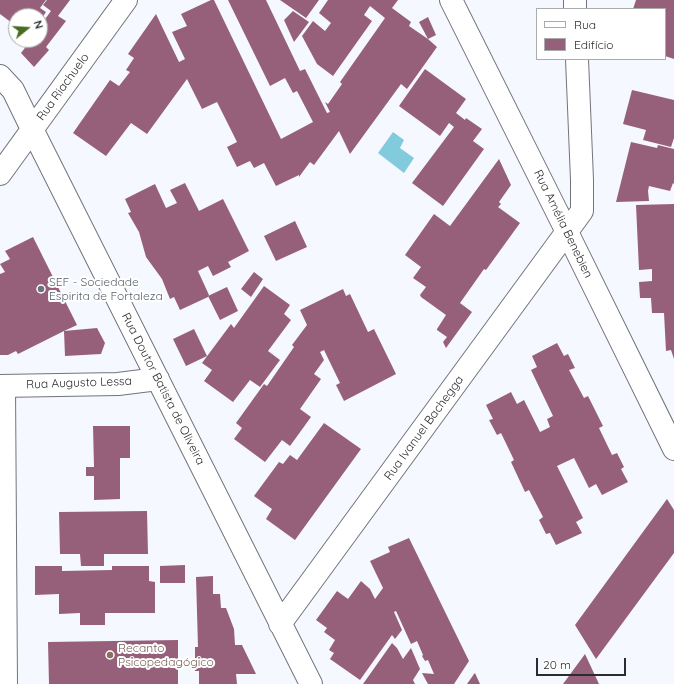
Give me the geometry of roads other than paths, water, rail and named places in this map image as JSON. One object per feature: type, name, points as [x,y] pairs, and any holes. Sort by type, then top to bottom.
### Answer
[{"type":"street","name":"Rua Riachuelo","points":[[0,174],[126,0]]},
{"type":"street","name":"Rua Amélia Benebien","points":[[451,0],[674,450]]},
{"type":"street","name":"Rua Ivanuel Bachegga","points":[[280,624],[582,211],[578,60]]},
{"type":"street","name":"Rua Doutor Batista de Oliveira","points":[[0,76],[13,90],[311,684]]},
{"type":"street","name":"Rua Augusto Lessa","points":[[2,386],[118,384],[158,379]]},
{"type":"street","points":[[2,386],[6,684]]},
{"type":"water","points":[[393,132],[404,140],[400,148],[414,158],[404,173],[378,153]]},
{"type":"place","name":"SEF - Sociedade Espirita de Fortaleza","points":[[41,289]]},
{"type":"place","name":"Recanto Psicopedagógico","points":[[110,655]]}]
